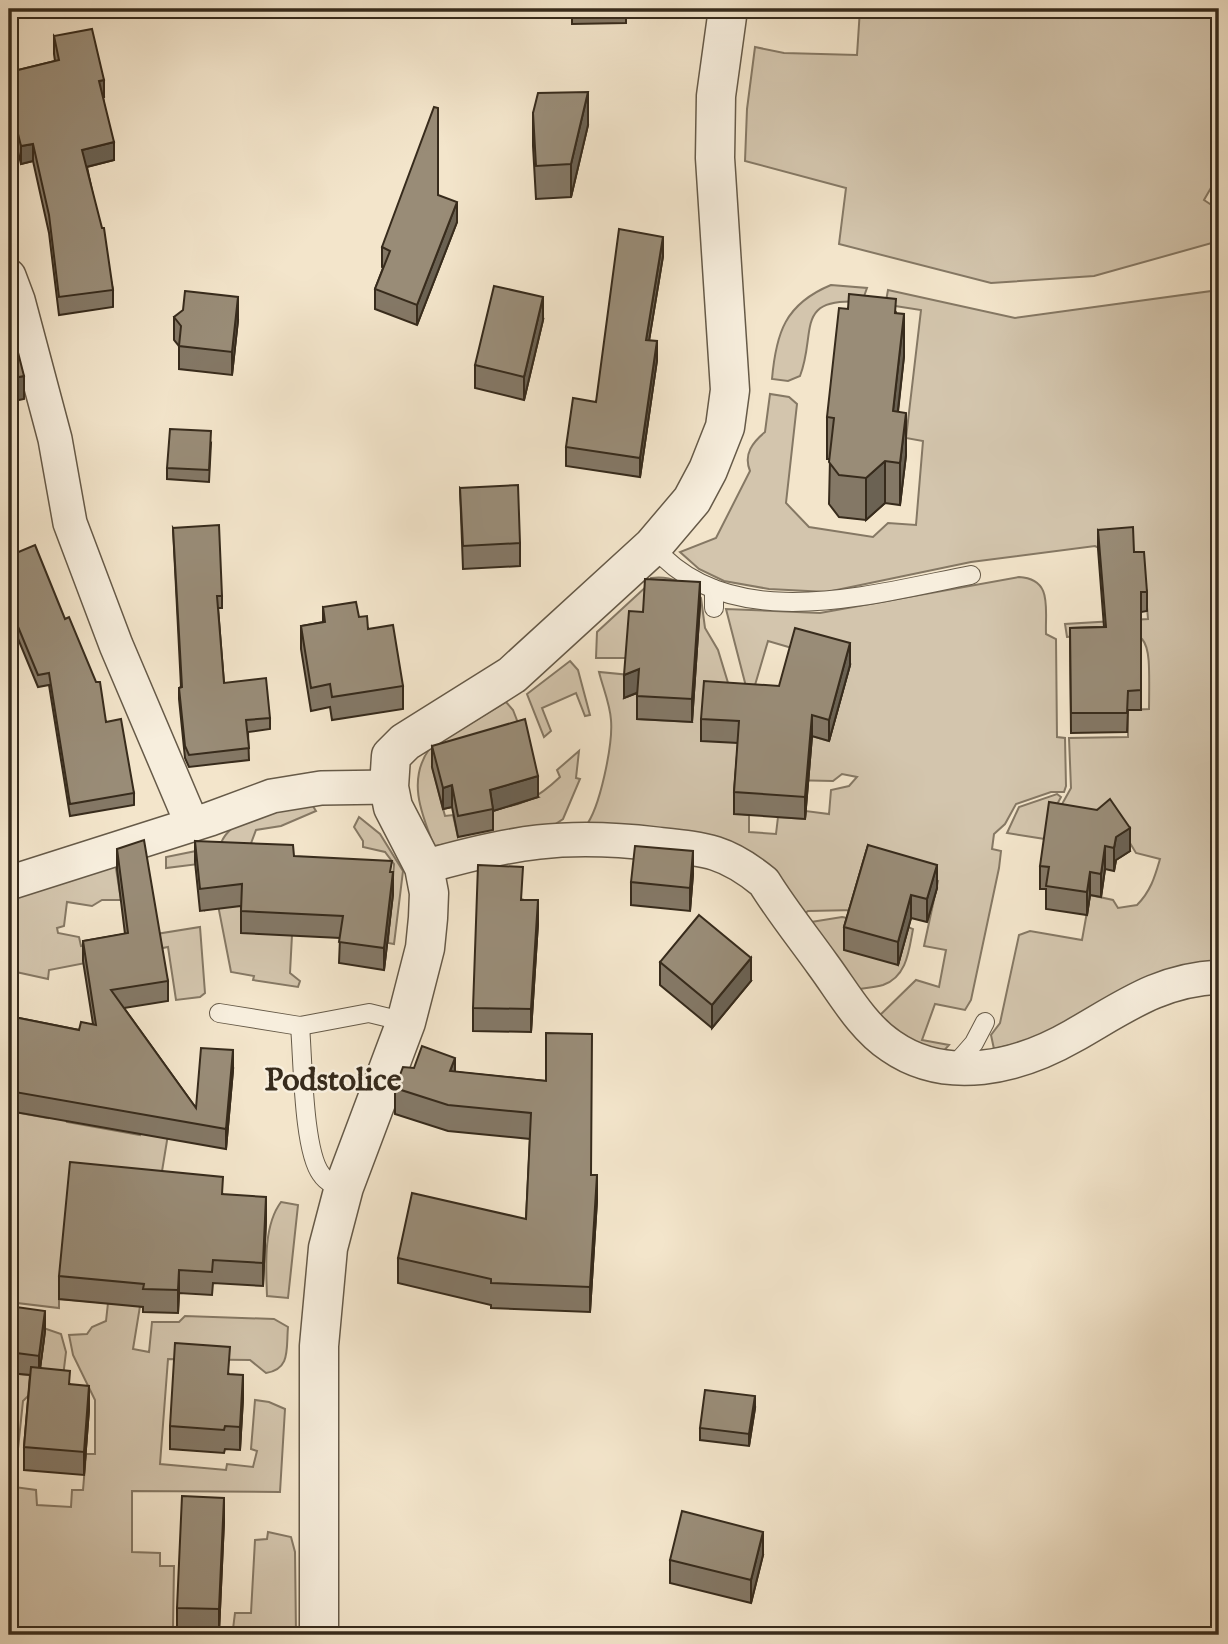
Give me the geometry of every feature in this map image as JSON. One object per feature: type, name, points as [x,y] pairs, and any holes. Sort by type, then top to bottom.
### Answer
[{"type":"street","points":[[319,1635],[319,1346],[328,1248],[344,1187],[406,1022],[425,948],[429,893],[424,867],[400,826],[389,788],[391,756],[397,748],[512,675],[653,546],[692,500],[725,426],[730,390],[715,158],[716,96],[728,9]]},
{"type":"street","points":[[9,276],[18,300],[55,439],[70,523],[116,645],[192,824]]},
{"type":"street","points":[[9,883],[272,796],[321,788],[389,788]]},
{"type":"street","points":[[424,867],[493,848],[565,838],[629,841],[722,853],[764,882],[866,1023],[891,1047],[921,1060],[953,1067],[984,1068],[1012,1064],[1046,1051],[1162,986],[1219,977]]},
{"type":"lane","points":[[653,546],[675,569],[714,589],[751,598],[834,602],[971,575]]},
{"type":"lane","points":[[714,589],[714,608]]},
{"type":"lane","points":[[219,1013],[300,1026],[369,1013],[406,1022]]},
{"type":"lane","points":[[953,1067],[974,1043],[985,1021]]},
{"type":"lane","points":[[300,1026],[312,1153],[320,1173],[330,1184],[344,1187]]},
{"type":"shaded area","points":[[860,9],[1219,9],[1219,174],[1204,200],[1219,210],[1219,241],[1094,276],[991,283],[839,244],[846,188],[745,161],[747,109],[755,47],[784,53],[857,55]]},
{"type":"shaded area","points":[[831,285],[867,288],[862,302],[826,305],[817,312],[809,332],[800,376],[788,381],[772,379],[776,348],[786,322],[803,301]]},
{"type":"shaded area","points":[[888,290],[1015,318],[1219,290],[1219,965],[1053,1035],[994,1049],[991,1035],[1000,1023],[1019,935],[1030,931],[1082,940],[1090,895],[1113,900],[1118,908],[1137,905],[1149,889],[1160,859],[1136,853],[1119,825],[1056,815],[1071,788],[1069,738],[1128,737],[1128,710],[1149,709],[1149,660],[1146,646],[1140,637],[1116,633],[1067,637],[1065,624],[1148,619],[1144,571],[1095,546],[971,562],[827,592],[769,589],[724,581],[699,569],[680,552],[716,538],[750,471],[750,449],[765,432],[770,394],[789,397],[797,404],[786,503],[809,527],[873,537],[888,523],[916,525],[923,441],[906,438],[921,310],[889,305],[886,301]]},
{"type":"shaded area","points":[[1019,577],[1030,579],[1042,589],[1046,605],[1046,634],[1056,639],[1057,737],[1065,738],[1066,786],[1064,792],[1051,792],[1016,804],[1005,824],[994,834],[992,849],[1001,851],[999,868],[971,1000],[965,1010],[935,1004],[922,1040],[949,1045],[942,1053],[920,1046],[876,1019],[916,980],[939,987],[946,950],[924,946],[938,881],[870,862],[855,910],[808,911],[800,917],[777,882],[585,827],[596,806],[610,744],[610,714],[599,672],[640,676],[637,719],[692,722],[643,635],[627,658],[596,658],[597,632],[648,585],[651,578],[679,582],[701,598],[705,628],[718,650],[729,686],[744,712],[734,813],[749,815],[749,832],[776,834],[778,817],[805,819],[806,811],[829,814],[831,790],[849,786],[857,777],[842,774],[833,781],[788,780],[805,734],[829,741],[850,665],[768,641],[750,702],[726,609],[820,613]]},
{"type":"shaded area","points":[[570,661],[578,670],[590,715],[585,716],[576,693],[542,708],[551,731],[544,737],[527,694]]},
{"type":"shaded area","points":[[506,702],[513,710],[525,741],[432,767],[445,816],[453,815],[458,837],[489,808],[519,804],[544,791],[560,777],[557,770],[579,751],[576,778],[580,779],[563,819],[548,829],[434,846],[419,796],[419,772],[423,760],[430,748]]},
{"type":"shaded area","points":[[1057,794],[1061,797],[1047,823],[1045,839],[1007,833],[1019,807]]},
{"type":"shaded area","points":[[311,803],[316,811],[281,826],[256,830],[243,865],[292,935],[290,973],[300,981],[298,987],[253,980],[254,976],[231,972],[217,900],[221,843],[227,833],[248,819]]},
{"type":"shaded area","points":[[359,817],[380,834],[403,871],[394,944],[388,943],[394,864],[385,852],[363,847],[363,841],[354,827]]},
{"type":"shaded area","points":[[196,851],[206,909],[205,910],[198,864],[166,868],[166,857]]},
{"type":"shaded area","points":[[115,862],[121,900],[102,900],[92,906],[67,902],[64,926],[57,928],[58,933],[79,937],[81,946],[200,927],[205,993],[200,997],[176,1000],[168,947],[49,970],[48,979],[16,972],[12,1001],[9,1000],[9,894]]},
{"type":"shaded area","points":[[842,917],[853,919],[898,965],[908,927],[913,929],[906,962],[897,976],[883,985],[850,991],[805,923]]},
{"type":"shaded area","points":[[63,1039],[81,1042],[67,1122],[140,1135],[146,1105],[172,1110],[133,1349],[149,1352],[152,1322],[179,1322],[185,1316],[274,1319],[288,1327],[286,1357],[274,1371],[266,1373],[250,1360],[168,1359],[160,1464],[226,1470],[227,1464],[253,1467],[257,1451],[251,1449],[255,1400],[269,1402],[285,1409],[280,1492],[132,1491],[132,1552],[160,1553],[160,1566],[174,1566],[173,1628],[233,1629],[235,1613],[251,1613],[255,1540],[267,1539],[268,1532],[291,1537],[295,1552],[296,1635],[9,1635],[9,1373],[39,1376],[44,1339],[22,1336],[29,1323],[61,1334],[66,1352],[61,1393],[51,1398],[28,1396],[23,1401],[14,1487],[36,1490],[37,1505],[71,1507],[72,1490],[83,1490],[86,1454],[95,1454],[95,1400],[73,1355],[69,1335],[87,1334],[92,1327],[106,1321],[108,1303],[59,1299],[59,1308],[9,1302],[9,1111],[48,1118]]},
{"type":"shaded area","points":[[281,1202],[298,1205],[288,1298],[267,1296],[268,1235]]},
{"type":"building","points":[[92,29],[104,80],[99,81],[114,142],[82,150],[104,228],[113,290],[59,297],[49,215],[33,144],[21,146],[9,98],[9,84],[17,82],[14,71],[59,60],[54,36]]},
{"type":"building","points":[[588,92],[571,164],[536,166],[533,113],[538,93]]},
{"type":"building","points":[[434,107],[438,108],[438,195],[457,202],[417,305],[375,289],[390,251],[382,247]]},
{"type":"building","points":[[619,229],[663,237],[646,340],[657,341],[640,458],[566,447],[573,398],[596,402]]},
{"type":"building","points":[[494,286],[543,297],[524,377],[475,365]]},
{"type":"building","points":[[185,291],[238,297],[232,352],[179,346],[181,326],[174,317],[183,310]]},
{"type":"building","points":[[849,294],[896,299],[895,313],[904,314],[893,411],[906,413],[900,463],[885,461],[866,478],[839,475],[829,462],[834,418],[827,417],[839,308],[848,309]]},
{"type":"building","points":[[9,317],[24,376],[9,379]]},
{"type":"building","points":[[170,429],[211,431],[209,470],[167,468]]},
{"type":"building","points":[[518,485],[520,543],[463,546],[460,488]]},
{"type":"building","points":[[219,525],[222,596],[217,596],[224,683],[266,678],[270,718],[246,720],[249,748],[189,755],[185,746],[179,688],[182,687],[173,528]]},
{"type":"building","points":[[1133,527],[1134,552],[1144,552],[1147,592],[1141,592],[1141,690],[1128,691],[1127,713],[1071,713],[1070,628],[1106,627],[1098,530]]},
{"type":"building","points":[[35,545],[65,619],[69,617],[96,682],[100,682],[106,722],[121,719],[134,793],[70,804],[49,673],[38,675],[9,605],[9,556]]},
{"type":"building","points":[[645,579],[700,582],[692,699],[637,696],[639,669],[624,675],[629,611],[643,612]]},
{"type":"building","points":[[356,602],[359,617],[367,616],[368,629],[393,625],[403,686],[332,697],[330,684],[311,688],[301,626],[325,622],[323,607]]},
{"type":"building","points":[[795,628],[850,643],[829,720],[812,715],[805,797],[734,792],[739,721],[701,719],[704,681],[779,686]]},
{"type":"building","points":[[525,719],[538,776],[490,790],[493,809],[458,816],[452,785],[443,788],[432,746]]},
{"type":"building","points":[[1110,799],[1130,828],[1116,837],[1114,848],[1105,846],[1101,874],[1090,872],[1087,892],[1046,886],[1049,867],[1040,866],[1049,802],[1097,810]]},
{"type":"building","points":[[144,840],[168,981],[111,990],[196,1108],[201,1048],[233,1050],[226,1129],[9,1091],[9,1016],[79,1030],[81,1022],[96,1025],[83,941],[128,933],[117,849]]},
{"type":"building","points":[[195,841],[293,845],[294,856],[392,861],[384,948],[339,942],[343,916],[241,911],[242,884],[200,889]]},
{"type":"building","points":[[868,845],[937,865],[927,899],[911,895],[898,942],[844,927]]},
{"type":"building","points":[[635,846],[693,851],[690,888],[631,882]]},
{"type":"building","points":[[478,865],[523,867],[521,900],[538,900],[531,1009],[473,1008]]},
{"type":"building","points":[[699,915],[751,958],[712,1005],[660,962]]},
{"type":"building","points":[[546,1033],[592,1034],[591,1175],[597,1175],[590,1287],[491,1283],[491,1279],[398,1258],[412,1193],[526,1219],[531,1113],[448,1105],[395,1088],[403,1067],[414,1068],[422,1046],[455,1058],[450,1071],[546,1081]]},
{"type":"building","points":[[70,1162],[223,1177],[222,1194],[266,1197],[263,1263],[213,1260],[212,1272],[179,1270],[178,1290],[143,1289],[144,1284],[59,1276]]},
{"type":"building","points":[[9,1306],[45,1311],[39,1356],[9,1352]]},
{"type":"building","points":[[175,1343],[230,1347],[228,1374],[243,1375],[240,1427],[225,1426],[224,1430],[170,1426]]},
{"type":"building","points":[[31,1367],[70,1371],[69,1384],[89,1386],[84,1452],[24,1447]]},
{"type":"building","points":[[705,1390],[755,1396],[749,1434],[700,1428]]},
{"type":"building","points":[[182,1496],[224,1498],[219,1609],[177,1608]]},
{"type":"building","points":[[682,1511],[763,1532],[751,1580],[670,1560]]},
{"type":"district","name":"Podstolice","points":[[333,1079]]}]
